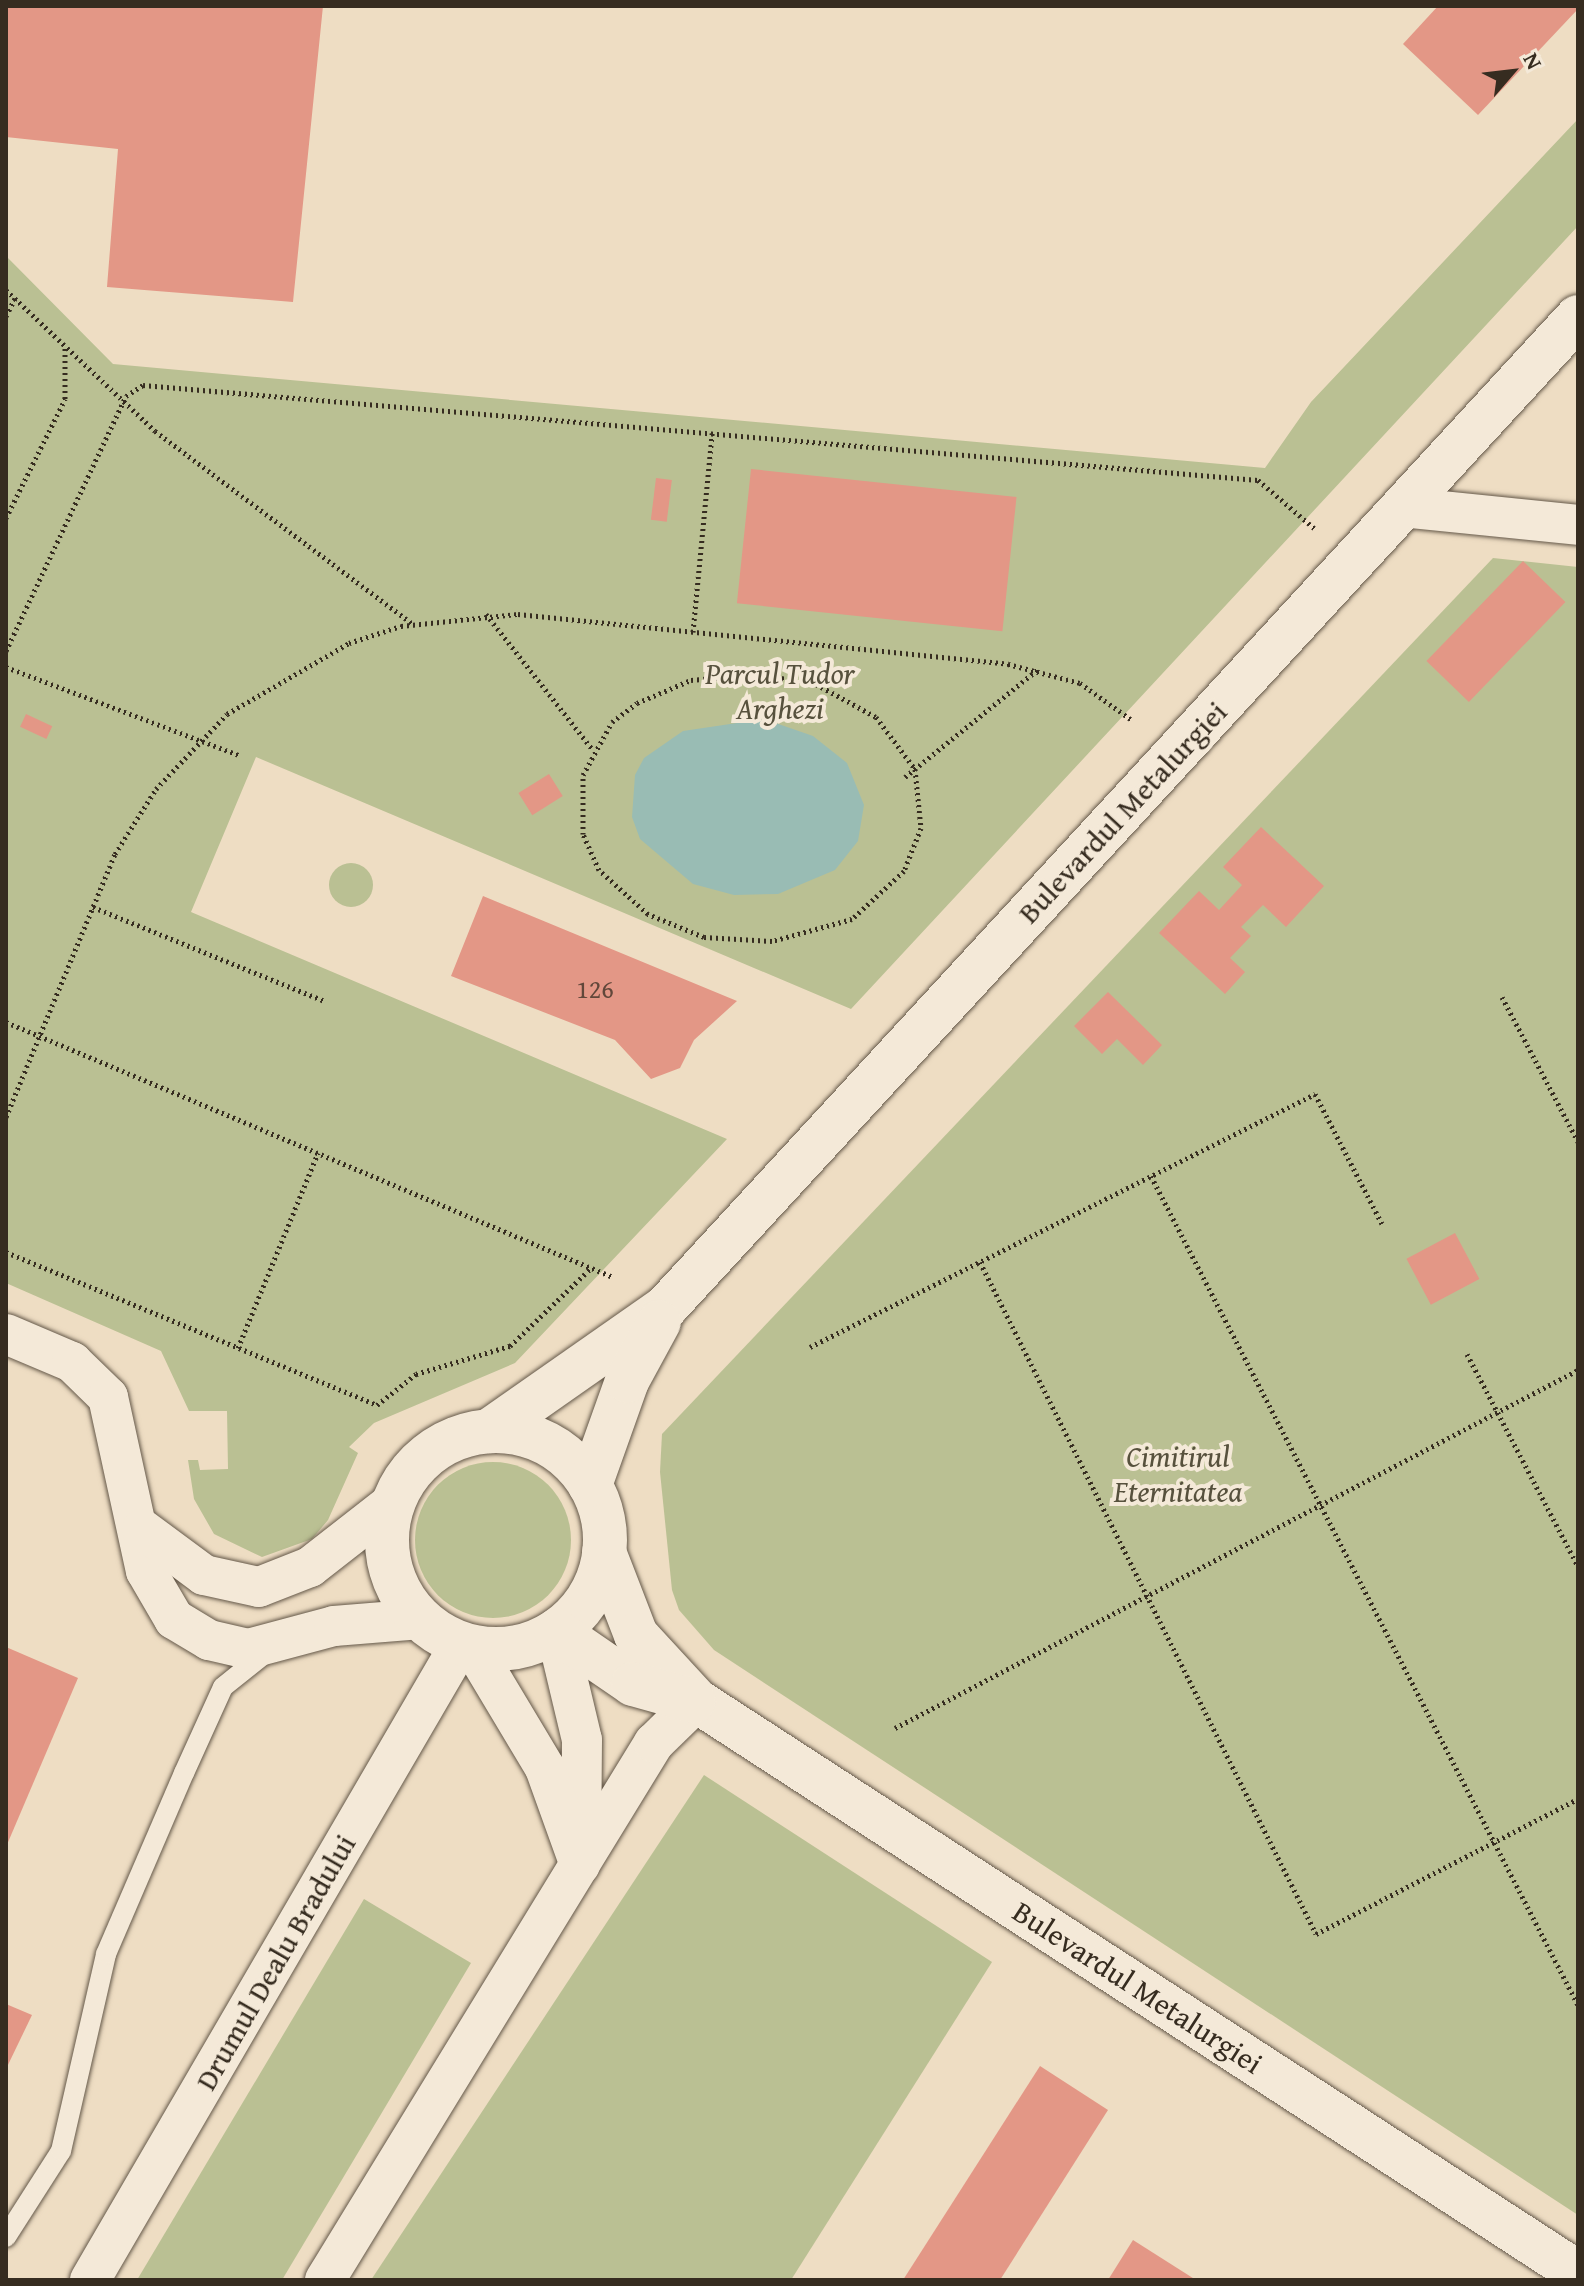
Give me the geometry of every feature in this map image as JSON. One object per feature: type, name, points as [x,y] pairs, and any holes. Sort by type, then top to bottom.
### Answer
[{"type":"main road","name":"Bulevardul Metalurgiei","points":[[489,1431],[666,1307],[1578,317]]},
{"type":"main road","name":"Bulevardul Metalurgiei","points":[[590,1485],[627,1381],[666,1307]]},
{"type":"main road","points":[[489,1431],[547,1444],[590,1485],[604,1552],[588,1597],[556,1631],[522,1646],[467,1645],[421,1619],[389,1565],[392,1503],[420,1460],[440,1445],[489,1431]]},
{"type":"main road","name":"Bulevardul Metalurgiei","points":[[604,1552],[636,1635],[697,1701],[1578,2273]]},
{"type":"main road","name":"Bulevardul Metalurgiei","points":[[556,1631],[633,1684],[697,1701]]},
{"type":"street","points":[[1402,507],[1578,525]]},
{"type":"street","points":[[6,1334],[72,1362],[108,1397],[142,1529],[146,1571],[174,1619],[226,1645],[287,1642],[334,1626],[421,1619]]},
{"type":"street","points":[[142,1529],[204,1575],[259,1587],[310,1567],[392,1503]]},
{"type":"street","points":[[556,1631],[582,1740],[580,1865]]},
{"type":"street","points":[[467,1645],[545,1768],[580,1865]]},
{"type":"street","name":"Drumul Dealu Bradului","points":[[90,2280],[467,1645]]},
{"type":"street","points":[[325,2280],[654,1743],[697,1701]]},
{"type":"lane","points":[[6,2237],[61,2151],[106,1954],[223,1687],[241,1667],[287,1642]]},
{"type":"path","points":[[6,290],[123,402],[414,624]]},
{"type":"path","points":[[6,316],[15,298]]},
{"type":"path","points":[[6,518],[65,399],[65,347]]},
{"type":"path","points":[[6,651],[123,402],[134,389],[158,385],[1258,480],[1314,528]]},
{"type":"path","points":[[693,632],[712,433]]},
{"type":"path","points":[[485,613],[593,750]]},
{"type":"path","points":[[6,1117],[127,833],[197,740],[301,666],[414,624],[485,613],[693,632],[1037,670],[1080,683],[1133,721]]},
{"type":"path","points":[[6,667],[241,756]]},
{"type":"path","points":[[905,777],[1037,670]]},
{"type":"path","points":[[758,674],[816,684],[859,705],[893,735],[915,769],[921,828],[889,892],[852,919],[804,937],[725,940],[648,914],[599,870],[579,802],[593,750],[612,722],[662,690],[758,674]]},
{"type":"path","points":[[93,907],[324,1001]]},
{"type":"path","points":[[1502,997],[1578,1142]]},
{"type":"path","points":[[6,1022],[613,1277]]},
{"type":"path","points":[[810,1347],[1315,1094],[1382,1224]]},
{"type":"path","points":[[238,1348],[318,1153]]},
{"type":"path","points":[[1151,1176],[1578,2005]]},
{"type":"path","points":[[6,1252],[377,1405],[416,1374],[510,1346],[591,1268]]},
{"type":"path","points":[[980,1262],[1316,1934],[1578,1799]]},
{"type":"path","points":[[1467,1354],[1578,1566]]},
{"type":"path","points":[[895,1728],[1578,1370]]},
{"type":"green space","name":"Parcul Tudor Arghezi","points":[[1578,119],[1578,226],[851,1009],[256,757],[191,912],[727,1139],[515,1363],[374,1423],[349,1447],[358,1453],[328,1520],[312,1539],[262,1557],[214,1534],[194,1499],[188,1460],[198,1460],[200,1470],[228,1469],[227,1411],[189,1411],[161,1351],[6,1283],[6,256],[113,364],[1265,468],[1311,402]]},
{"type":"green space","name":"Cimitirul Eternitatea","points":[[1493,558],[1578,567],[1578,2215],[714,1650],[679,1610],[672,1590],[660,1472],[662,1434]]},
{"type":"green space","points":[[351,863],[367,869],[373,885],[367,901],[351,907],[335,901],[329,885],[335,869]]},
{"type":"green space","points":[[493,1462],[523,1468],[548,1485],[565,1510],[571,1540],[565,1570],[548,1595],[523,1612],[493,1618],[463,1612],[438,1595],[421,1570],[415,1540],[421,1510],[438,1485],[463,1468]]},
{"type":"green space","points":[[704,1775],[992,1962],[791,2280],[371,2280]]},
{"type":"green space","points":[[364,1899],[471,1963],[337,2188],[282,2280],[137,2280]]},
{"type":"water","points":[[764,719],[813,736],[847,763],[864,805],[858,841],[835,870],[778,894],[734,895],[693,884],[640,839],[632,817],[635,775],[644,758],[683,731]]},
{"type":"building","points":[[6,6],[323,6],[293,302],[107,287],[118,149],[6,137]]},
{"type":"building","points":[[1438,6],[1578,6],[1578,9],[1478,115],[1403,44]]},
{"type":"building","points":[[751,469],[1017,497],[1002,631],[737,603]]},
{"type":"building","points":[[656,478],[672,480],[667,522],[651,520]]},
{"type":"building","points":[[1523,561],[1565,602],[1469,702],[1426,661]]},
{"type":"building","points":[[26,714],[52,726],[46,739],[20,727]]},
{"type":"building","points":[[549,774],[563,796],[532,815],[518,793]]},
{"type":"building","points":[[1261,827],[1324,886],[1286,927],[1263,905],[1241,927],[1251,936],[1230,958],[1245,972],[1225,994],[1159,933],[1199,891],[1219,910],[1242,885],[1223,867]]},
{"type":"building","points":[[483,896],[737,1001],[694,1040],[680,1068],[651,1079],[615,1040],[451,976]]},
{"type":"building","points":[[1108,992],[1162,1045],[1143,1065],[1117,1039],[1102,1054],[1074,1026]]},
{"type":"building","points":[[1455,1233],[1479,1279],[1431,1305],[1406,1259]]},
{"type":"building","points":[[6,1647],[78,1678],[6,1847]]},
{"type":"building","points":[[6,2004],[32,2015],[6,2069]]},
{"type":"building","points":[[1040,2066],[1108,2110],[1000,2280],[903,2280]]},
{"type":"building","points":[[1133,2240],[1196,2280],[1108,2280]]}]
